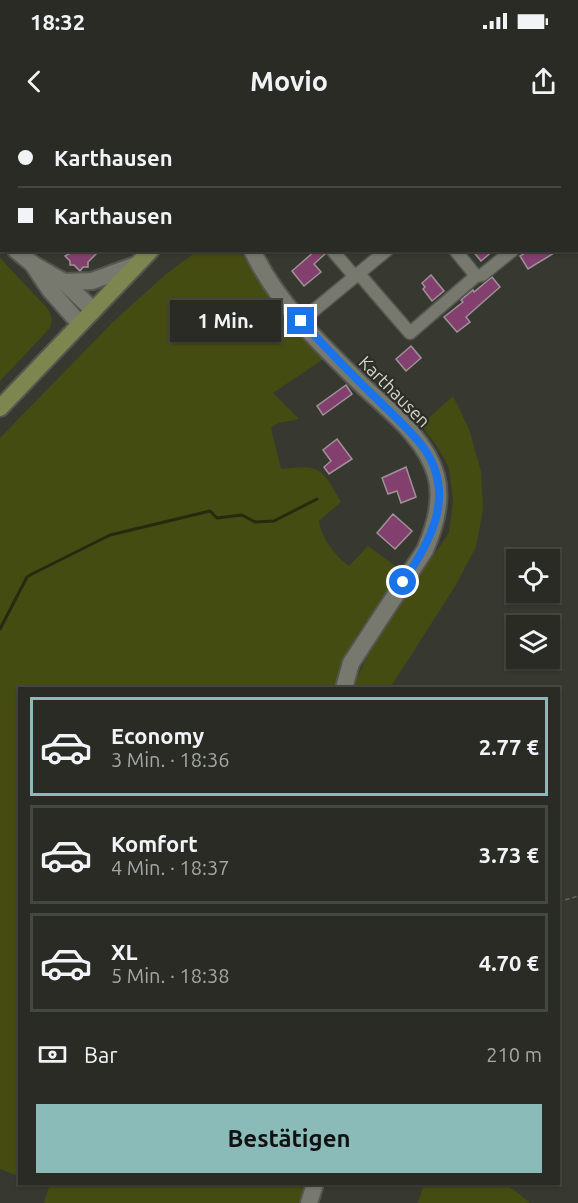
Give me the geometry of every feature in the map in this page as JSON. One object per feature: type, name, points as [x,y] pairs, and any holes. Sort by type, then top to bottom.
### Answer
[{"type":"main road","points":[[18,252],[34,265],[64,282],[93,310]]},
{"type":"main road","points":[[0,408],[149,252]]},
{"type":"main road","name":"Karthausen","points":[[253,252],[262,272],[278,296],[414,436],[427,454],[436,476],[439,495],[432,534],[425,550],[351,663],[344,687]]},
{"type":"main road","points":[[34,265],[50,290],[80,324]]},
{"type":"main road","points":[[64,282],[92,281],[136,265]]},
{"type":"main road","points":[[309,1203],[315,1185]]},
{"type":"street","points":[[334,252],[410,333],[476,276],[482,275],[511,252]]},
{"type":"street","points":[[301,321],[385,252]]},
{"type":"street","points":[[457,252],[476,276]]},
{"type":"path","points":[[560,901],[578,896]]},
{"type":"green space","points":[[196,252],[241,252],[260,282],[328,356],[273,393],[299,419],[278,423],[271,428],[281,469],[313,468],[324,475],[329,482],[341,502],[319,521],[320,527],[334,552],[344,562],[349,566],[368,546],[402,571],[357,635],[342,687],[18,687],[18,1176],[0,1169],[0,438],[113,322],[165,275]]},
{"type":"green space","points":[[0,258],[47,308],[51,321],[49,329],[0,381]]},
{"type":"green space","points":[[453,396],[469,429],[481,472],[483,509],[476,547],[454,588],[391,687],[355,687],[357,678],[374,642],[449,533],[453,500],[449,468],[437,446],[421,425]]},
{"type":"green space","points":[[44,1185],[317,1185],[312,1203],[44,1203],[49,1187]]},
{"type":"green space","points":[[424,1185],[504,1185],[530,1203],[418,1203]]},
{"type":"building","points":[[72,252],[98,252],[88,262],[88,267],[83,267],[80,271],[74,265],[70,265],[70,261],[65,256]]},
{"type":"building","points":[[314,252],[324,252],[314,264],[321,272],[304,286],[292,271]]},
{"type":"building","points":[[474,252],[492,252],[481,261]]},
{"type":"building","points":[[527,252],[556,252],[528,269],[520,256]]},
{"type":"building","points":[[431,275],[444,291],[432,301],[423,289],[425,287],[422,283]]},
{"type":"building","points":[[492,277],[500,287],[466,317],[470,322],[457,332],[444,317],[463,302],[461,300],[473,290],[474,292]]},
{"type":"building","points":[[411,346],[421,358],[406,371],[396,359]]},
{"type":"building","points":[[346,385],[352,394],[323,415],[317,406]]},
{"type":"building","points":[[337,439],[352,459],[329,474],[324,467],[331,461],[323,450]]},
{"type":"building","points":[[406,467],[416,497],[401,503],[397,491],[388,494],[382,478]]},
{"type":"building","points":[[393,514],[412,531],[395,549],[377,533]]},
{"type":"waterway","points":[[0,629],[27,577],[110,535],[210,511],[217,518],[242,515],[255,522],[274,521],[317,499]]},
{"type":"route","points":[[301,321],[414,436],[430,460],[436,476],[439,495],[437,514],[425,550],[403,582]]}]
